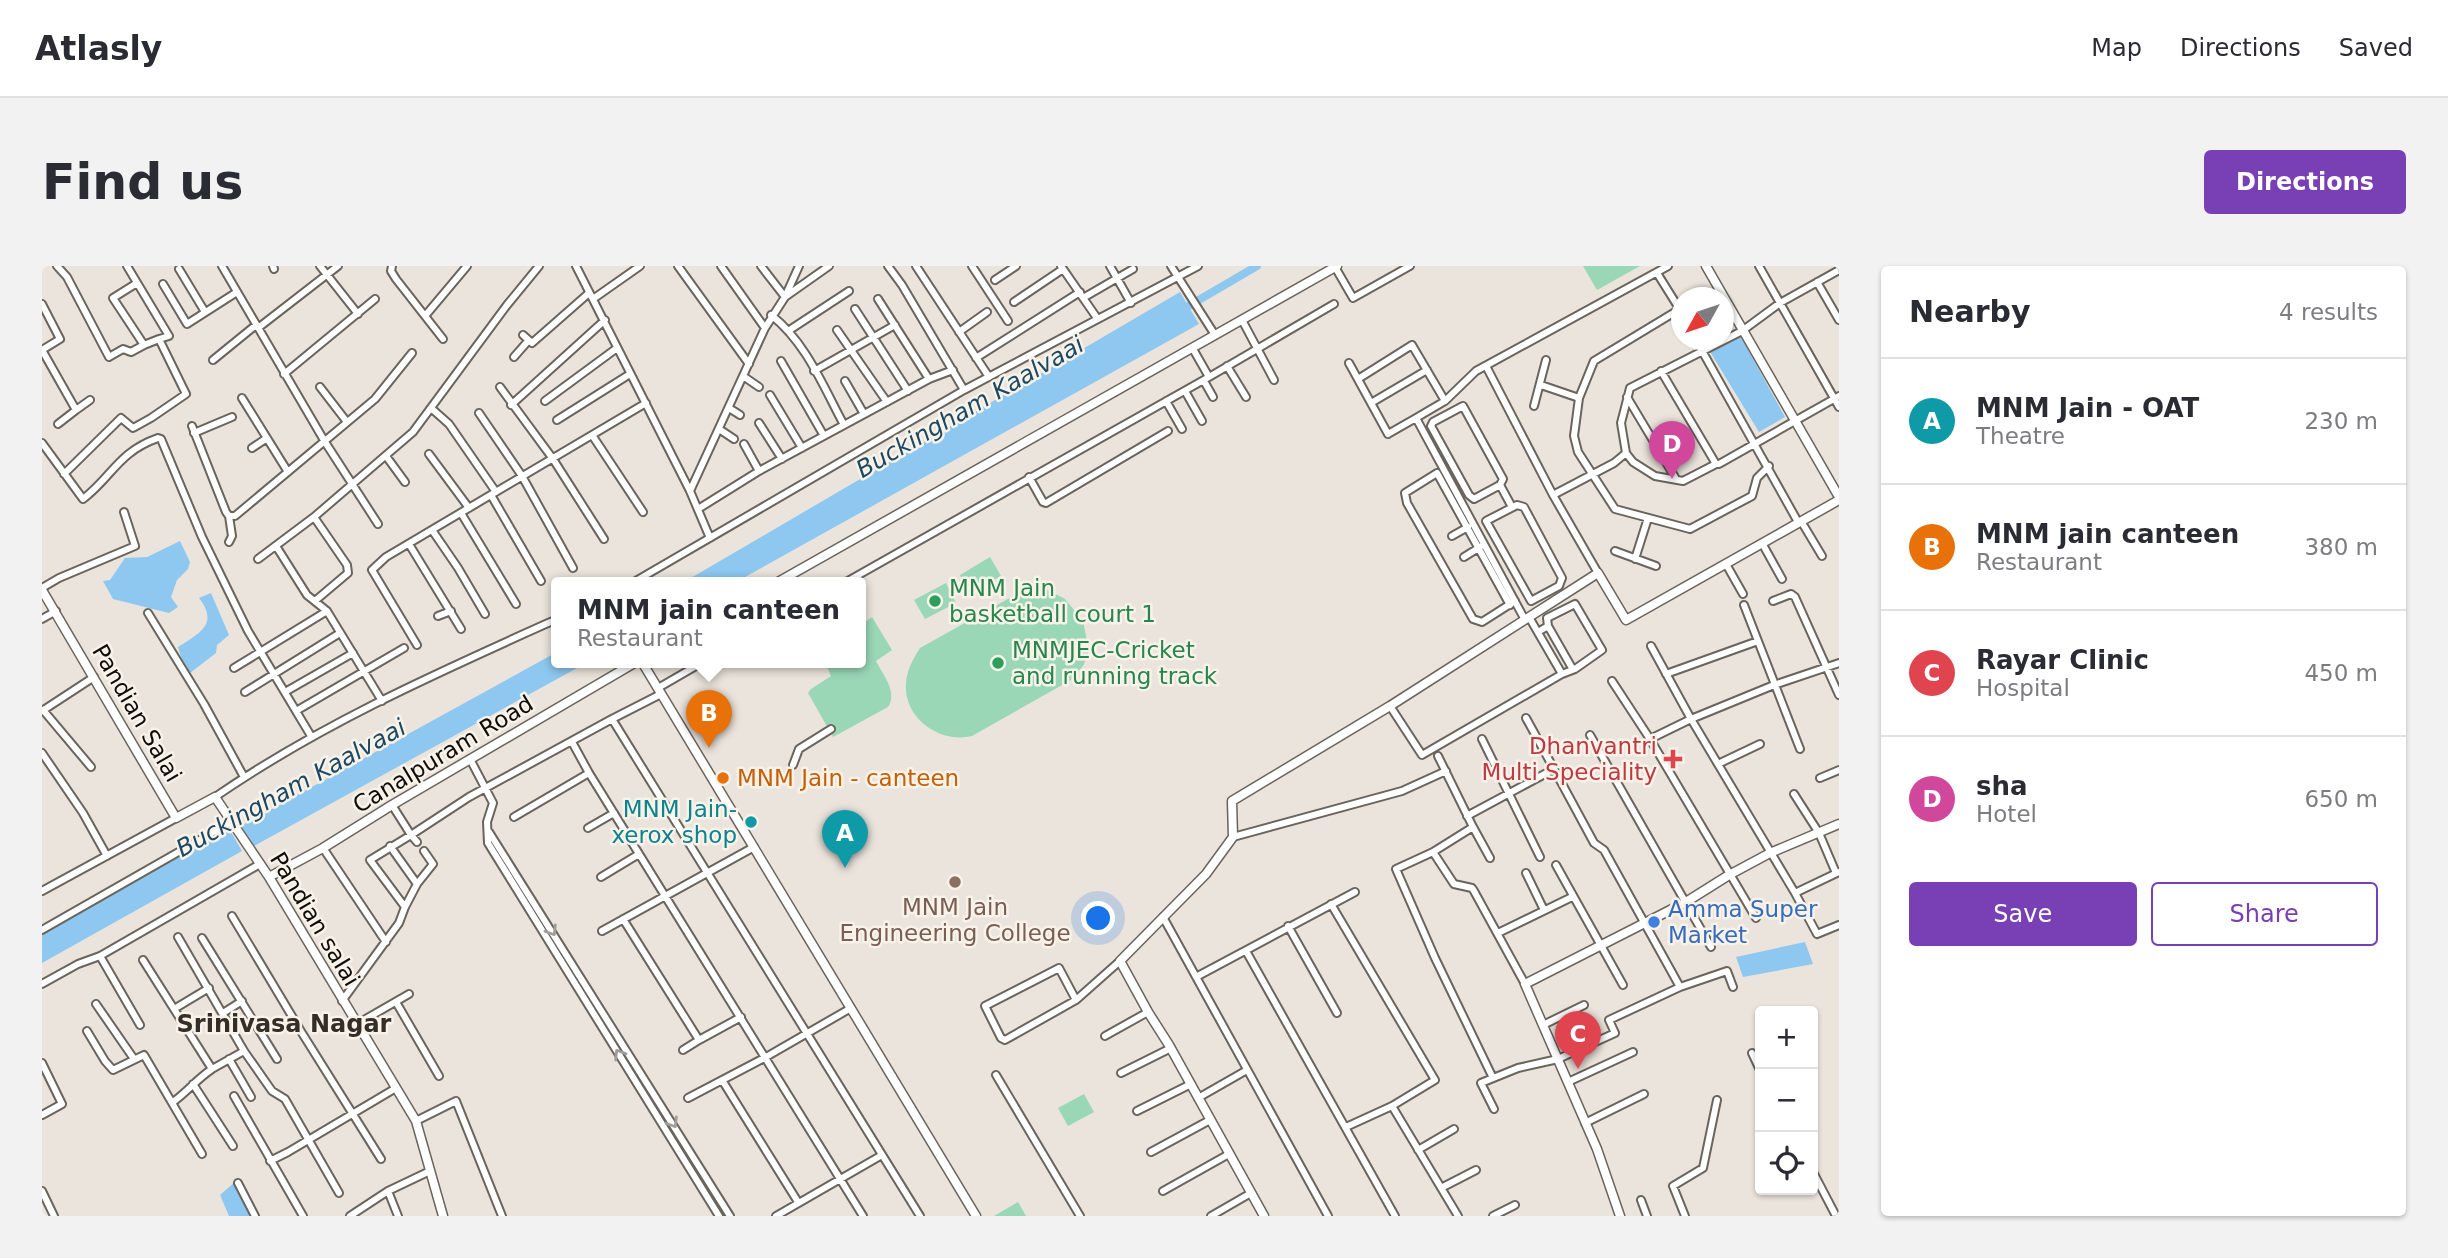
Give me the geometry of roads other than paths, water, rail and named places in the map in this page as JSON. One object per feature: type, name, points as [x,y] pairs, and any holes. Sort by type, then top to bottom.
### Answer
[{"type":"street","points":[[57,266],[67,277],[109,357],[123,349],[131,352],[169,336],[127,266]]},
{"type":"street","points":[[222,266],[325,442],[378,524]]},
{"type":"street","points":[[320,266],[358,314]]},
{"type":"street","points":[[213,360],[338,266]]},
{"type":"street","points":[[392,266],[391,271],[443,339]]},
{"type":"street","points":[[425,316],[467,266]]},
{"type":"street","points":[[258,559],[314,517],[413,432],[539,266]]},
{"type":"street","points":[[576,266],[690,491],[710,538]]},
{"type":"street","points":[[514,357],[526,338],[532,343],[591,296],[640,266]]},
{"type":"street","points":[[678,266],[749,364]]},
{"type":"street","points":[[721,266],[765,328]]},
{"type":"street","points":[[761,266],[785,297]]},
{"type":"street","points":[[690,491],[771,315],[785,297],[799,266]]},
{"type":"street","points":[[785,297],[829,266]]},
{"type":"street","points":[[888,266],[964,390]]},
{"type":"street","points":[[916,266],[989,377]]},
{"type":"street","points":[[972,266],[1008,321]]},
{"type":"street","points":[[995,280],[1016,266]]},
{"type":"street","points":[[1110,266],[1131,303]]},
{"type":"street","points":[[1171,266],[1215,335]]},
{"type":"street","points":[[643,577],[964,390],[1198,266]]},
{"type":"street","points":[[787,577],[1336,267],[1353,298],[1410,266]]},
{"type":"street","points":[[1349,363],[1388,434],[1445,401],[1476,371],[1668,266]]},
{"type":"street","points":[[1486,366],[1553,495],[1626,620],[1839,498],[1706,266]]},
{"type":"street","points":[[1759,266],[1837,397],[1839,407]]},
{"type":"street","points":[[1014,302],[1062,268],[1097,318]]},
{"type":"street","points":[[179,269],[205,312]]},
{"type":"street","points":[[976,358],[1082,295],[1133,269]]},
{"type":"street","points":[[1837,397],[1719,464],[1683,481],[1656,475],[1633,462],[1626,453],[1621,423],[1630,388],[1742,331],[1780,303],[1839,270]]},
{"type":"street","points":[[1657,273],[1671,295]]},
{"type":"street","points":[[1817,282],[1839,320]]},
{"type":"street","points":[[137,283],[113,298],[144,345]]},
{"type":"street","points":[[163,284],[187,324],[237,292]]},
{"type":"street","points":[[789,331],[849,291]]},
{"type":"street","points":[[284,374],[375,299]]},
{"type":"street","points":[[878,299],[929,379]]},
{"type":"street","points":[[42,304],[60,339],[42,350],[76,410]]},
{"type":"street","points":[[855,577],[1334,304]]},
{"type":"street","points":[[855,309],[908,391]]},
{"type":"street","points":[[959,332],[987,312]]},
{"type":"street","points":[[771,315],[789,331],[844,425]]},
{"type":"street","points":[[1671,317],[1594,361],[1579,398],[1574,436],[1578,452],[1592,474],[1615,509],[1690,529],[1752,496],[1757,478],[1769,466]]},
{"type":"street","points":[[511,405],[605,320]]},
{"type":"street","points":[[1242,320],[1275,380]]},
{"type":"street","points":[[814,371],[895,325]]},
{"type":"street","points":[[837,330],[887,402]]},
{"type":"street","points":[[64,474],[121,418],[133,428],[186,394],[159,339]]},
{"type":"street","points":[[1358,379],[1412,345],[1445,401]]},
{"type":"street","points":[[545,401],[617,348]]},
{"type":"street","points":[[1193,349],[1213,397]]},
{"type":"street","points":[[1702,351],[1799,522],[1822,556]]},
{"type":"street","points":[[229,516],[235,516],[375,399],[412,354]]},
{"type":"street","points":[[1534,406],[1546,360]]},
{"type":"street","points":[[780,361],[824,436]]},
{"type":"street","points":[[1227,366],[1246,397]]},
{"type":"street","points":[[698,509],[759,471],[929,379],[953,370]]},
{"type":"street","points":[[1371,402],[1427,370]]},
{"type":"street","points":[[1661,371],[1716,464]]},
{"type":"street","points":[[557,420],[631,374]]},
{"type":"street","points":[[743,376],[759,387]]},
{"type":"street","points":[[845,381],[864,414]]},
{"type":"street","points":[[1541,384],[1579,398]]},
{"type":"street","points":[[320,387],[347,422]]},
{"type":"street","points":[[500,387],[553,459],[604,539]]},
{"type":"street","points":[[1185,391],[1202,421]]},
{"type":"street","points":[[770,395],[802,448]]},
{"type":"street","points":[[1627,397],[1676,480]]},
{"type":"street","points":[[242,398],[288,472]]},
{"type":"street","points":[[58,424],[90,400]]},
{"type":"street","points":[[1166,401],[1182,429]]},
{"type":"street","points":[[417,645],[372,570],[386,557],[646,403]]},
{"type":"street","points":[[1423,431],[1433,422],[1463,406],[1503,479],[1500,485],[1474,499],[1469,495],[1431,426]]},
{"type":"street","points":[[431,408],[449,424],[493,494],[541,581]]},
{"type":"street","points":[[729,408],[740,415]]},
{"type":"street","points":[[479,413],[522,476],[573,568]]},
{"type":"street","points":[[229,542],[232,536],[229,516],[193,430],[232,417]]},
{"type":"street","points":[[1416,418],[1441,472],[1472,526]]},
{"type":"street","points":[[759,423],[782,459]]},
{"type":"street","points":[[719,429],[734,439]]},
{"type":"street","points":[[1028,477],[1046,503],[1168,431]]},
{"type":"street","points":[[592,435],[643,512]]},
{"type":"street","points":[[252,447],[267,438]]},
{"type":"street","points":[[42,443],[80,499],[83,499],[122,458],[146,442],[161,439],[202,537],[248,631],[311,736]]},
{"type":"street","points":[[744,444],[759,471]]},
{"type":"street","points":[[1553,495],[1614,463],[1626,453]]},
{"type":"street","points":[[429,454],[469,508]]},
{"type":"street","points":[[386,456],[405,482]]},
{"type":"street","points":[[1441,472],[1460,500],[1514,605],[1538,632],[1562,674]]},
{"type":"street","points":[[1441,472],[1405,493],[1407,503],[1473,619],[1482,622],[1559,586],[1562,578],[1520,505],[1452,536]]},
{"type":"street","points":[[1500,485],[1513,507]]},
{"type":"street","points":[[1460,500],[1469,495]]},
{"type":"street","points":[[42,589],[59,578],[135,546],[124,512]]},
{"type":"street","points":[[461,513],[516,604]]},
{"type":"street","points":[[314,517],[346,565],[348,573],[316,600]]},
{"type":"street","points":[[1635,559],[1648,517]]},
{"type":"street","points":[[1486,521],[1531,601]]},
{"type":"street","points":[[432,530],[485,614]]},
{"type":"street","points":[[1762,543],[1783,579]]},
{"type":"street","points":[[409,544],[461,629]]},
{"type":"street","points":[[276,546],[307,595],[327,611],[382,701]]},
{"type":"street","points":[[1464,557],[1482,546]]},
{"type":"street","points":[[1615,551],[1656,566]]},
{"type":"street","points":[[1726,564],[1742,594]]},
{"type":"street","points":[[1076,1000],[1059,968],[985,1006],[1001,1038],[1005,1040],[1076,1000],[1120,961],[1206,874],[1233,837],[1232,801],[1390,706],[1598,573]]},
{"type":"street","name":"Pandian Salai","points":[[42,589],[176,818],[215,797]]},
{"type":"street","points":[[1773,601],[1791,594],[1795,597],[1839,695]]},
{"type":"street","points":[[1390,706],[1422,755],[1572,668],[1575,669],[1602,650],[1575,604],[1547,618],[1548,626],[1572,668]]},
{"type":"street","points":[[1744,605],[1800,749]]},
{"type":"street","points":[[42,619],[56,611]]},
{"type":"street","points":[[234,668],[327,611]]},
{"type":"street","points":[[438,616],[451,611]]},
{"type":"street","points":[[148,613],[204,704],[244,777]]},
{"type":"street","points":[[215,797],[311,736],[478,654],[551,622]]},
{"type":"street","points":[[1538,632],[1548,626]]},
{"type":"street","points":[[245,692],[340,633]]},
{"type":"street","points":[[1666,674],[1758,641]]},
{"type":"street","points":[[1651,646],[1817,934],[1839,925]]},
{"type":"street","points":[[296,711],[404,648]]},
{"type":"street","points":[[285,692],[353,653]]},
{"type":"street","points":[[1650,739],[1774,685],[1839,663]]},
{"type":"street","name":"Canalpuram Road","points":[[269,877],[323,848],[626,668]]},
{"type":"street","points":[[646,668],[975,1216]]},
{"type":"street","points":[[405,907],[370,860],[486,789],[612,719],[694,668]]},
{"type":"street","points":[[91,767],[43,711],[94,677]]},
{"type":"street","points":[[1612,681],[1650,739],[1756,918]]},
{"type":"street","points":[[1526,718],[1594,843],[1604,850],[1680,987]]},
{"type":"street","points":[[612,719],[920,1216]]},
{"type":"street","points":[[793,765],[799,749],[831,729]]},
{"type":"street","points":[[1590,735],[1712,947]]},
{"type":"street","points":[[1482,739],[1540,857]]},
{"type":"street","points":[[572,742],[863,1216]]},
{"type":"street","points":[[1717,764],[1760,744]]},
{"type":"street","points":[[42,753],[83,813],[107,856]]},
{"type":"street","points":[[1438,756],[1490,858]]},
{"type":"street","points":[[470,760],[493,803],[487,822],[488,843],[719,1216]]},
{"type":"street","points":[[1467,816],[1554,769]]},
{"type":"street","points":[[1820,778],[1839,770]]},
{"type":"street","points":[[1233,837],[1402,791],[1446,771]]},
{"type":"street","points":[[514,817],[589,773]]},
{"type":"street","points":[[1794,794],[1819,833],[1837,872],[1795,892]]},
{"type":"street","name":"Pandian salai","points":[[215,797],[269,877],[416,1121],[443,1216]]},
{"type":"street","points":[[392,805],[417,842]]},
{"type":"street","points":[[588,828],[614,813]]},
{"type":"street","points":[[42,891],[176,818]]},
{"type":"street","points":[[42,930],[231,822]]},
{"type":"street","points":[[1525,984],[1686,902],[1770,853],[1839,824]]},
{"type":"street","points":[[1473,827],[1433,852],[1396,869],[1434,958],[1493,1078]]},
{"type":"street","points":[[489,832],[730,1216]]},
{"type":"street","points":[[390,846],[417,884]]},
{"type":"street","points":[[602,931],[754,847]]},
{"type":"street","points":[[323,848],[387,942]]},
{"type":"street","points":[[342,1001],[387,942],[417,884],[433,864],[424,851]]},
{"type":"street","points":[[1433,852],[1454,884],[1475,891],[1525,984],[1585,1123],[1620,1216]]},
{"type":"street","points":[[601,877],[639,854]]},
{"type":"street","points":[[42,984],[78,964],[100,956],[260,864]]},
{"type":"street","points":[[1556,865],[1623,985]]},
{"type":"street","points":[[1526,873],[1544,910]]},
{"type":"street","points":[[1196,977],[1355,892]]},
{"type":"street","points":[[1498,933],[1572,897]]},
{"type":"street","points":[[1331,904],[1435,1080],[1392,1106],[1346,1127]]},
{"type":"street","points":[[232,916],[381,1159]]},
{"type":"street","points":[[1163,917],[1328,1216]]},
{"type":"street","points":[[623,919],[699,1041]]},
{"type":"street","points":[[1289,926],[1337,1013]]},
{"type":"street","points":[[178,937],[244,1051],[272,1091],[285,1098],[339,1193]]},
{"type":"street","points":[[202,938],[277,1059]]},
{"type":"street","points":[[1246,951],[1395,1216]]},
{"type":"street","points":[[100,956],[140,1025]]},
{"type":"street","points":[[142,960],[212,1069]]},
{"type":"street","points":[[1120,961],[1264,1216]]},
{"type":"street","points":[[1493,1109],[1482,1083],[1518,1068],[1558,1059],[1615,1033],[1609,1020],[1680,987],[1727,971],[1733,988]]},
{"type":"street","points":[[174,1009],[209,988]]},
{"type":"street","points":[[357,1024],[409,995]]},
{"type":"street","points":[[223,1013],[242,1000]]},
{"type":"street","points":[[396,1002],[439,1076]]},
{"type":"street","points":[[96,1004],[134,1059]]},
{"type":"street","points":[[1543,1025],[1584,1005]]},
{"type":"street","points":[[688,1098],[851,1008]]},
{"type":"street","points":[[1105,1036],[1148,1012]]},
{"type":"street","points":[[683,1050],[741,1017]]},
{"type":"street","points":[[87,1031],[113,1070],[144,1055],[202,1154]]},
{"type":"street","points":[[1121,1073],[1171,1048]]},
{"type":"street","points":[[173,1102],[212,1069],[244,1051]]},
{"type":"street","points":[[1568,1082],[1633,1052]]},
{"type":"street","points":[[1752,1053],[1760,1069]]},
{"type":"street","points":[[229,1059],[251,1097]]},
{"type":"street","points":[[42,1063],[62,1104],[42,1115]]},
{"type":"street","points":[[1198,1098],[1247,1070]]},
{"type":"street","points":[[996,1075],[1080,1216]]},
{"type":"street","points":[[722,1080],[798,1202]]},
{"type":"street","points":[[193,1084],[233,1146]]},
{"type":"street","points":[[1137,1111],[1191,1084]]},
{"type":"street","points":[[270,1161],[396,1087]]},
{"type":"street","points":[[1585,1123],[1644,1094]]},
{"type":"street","points":[[233,1096],[303,1216]]},
{"type":"street","points":[[1685,1216],[1673,1186],[1703,1168],[1717,1100]]},
{"type":"street","points":[[416,1121],[456,1101],[502,1216]]},
{"type":"street","points":[[1392,1106],[1458,1216]]},
{"type":"street","points":[[1151,1152],[1210,1120]]},
{"type":"street","points":[[1418,1150],[1454,1129]]},
{"type":"street","points":[[1163,1191],[1229,1154]]},
{"type":"street","points":[[776,1216],[882,1155]]},
{"type":"street","points":[[1441,1188],[1476,1170]]},
{"type":"street","points":[[350,1216],[388,1191],[430,1171]]},
{"type":"street","points":[[1818,1182],[1836,1216]]},
{"type":"street","points":[[238,1183],[255,1216]]},
{"type":"street","points":[[42,1191],[54,1216]]},
{"type":"street","points":[[388,1191],[398,1216]]},
{"type":"street","points":[[1211,1216],[1251,1193]]},
{"type":"street","points":[[1641,1200],[1647,1216]]},
{"type":"street","points":[[1493,1216],[1515,1205]]},
{"type":"water","points":[[1180,292],[1199,324],[745,577],[693,577]]},
{"type":"water","points":[[1740,335],[1785,417],[1759,432],[1709,350],[1734,350],[1734,338]]},
{"type":"water","points":[[180,541],[190,562],[188,569],[177,580],[171,597],[178,607],[169,613],[113,599],[103,581],[110,580],[125,558],[147,557]]},
{"type":"water","points":[[211,593],[229,635],[217,645],[216,653],[190,673],[178,647],[204,627],[207,615],[199,598]]},
{"type":"water","points":[[551,655],[551,668],[577,668],[254,846],[241,826]]},
{"type":"water","points":[[227,825],[242,851],[42,963],[42,930]]},
{"type":"water","points":[[1805,942],[1813,964],[1743,977],[1736,957]]},
{"type":"water","points":[[235,1182],[252,1216],[229,1216],[220,1195]]},
{"type":"waterway","name":"Buckingham Kaalvaai","points":[[1180,311],[1257,266]]},
{"type":"place","name":"sha","points":[[1672,479]]},
{"type":"place","name":"MNM Jain basketball court 1","points":[[935,601]]},
{"type":"place","name":"MNMJEC-Cricket and running track","points":[[998,663]]},
{"type":"place","name":"MNM jain canteen","points":[[709,748]]},
{"type":"place","name":"Dhanvantri Multi Speciality","points":[[1673,759]]},
{"type":"place","name":"MNM Jain - canteen","points":[[723,778]]},
{"type":"place","name":"MNM Jain- xerox shop","points":[[751,822]]},
{"type":"place","name":"MNM Jain - OAT","points":[[845,868]]},
{"type":"place","name":"MNM Jain Engineering College","points":[[955,882]]},
{"type":"place","name":"Amma Super Market","points":[[1654,922]]},
{"type":"place","name":"Rayar Clinic","points":[[1578,1069]]},
{"type":"district","name":"Srinivasa Nagar","points":[[284,1024]]}]
